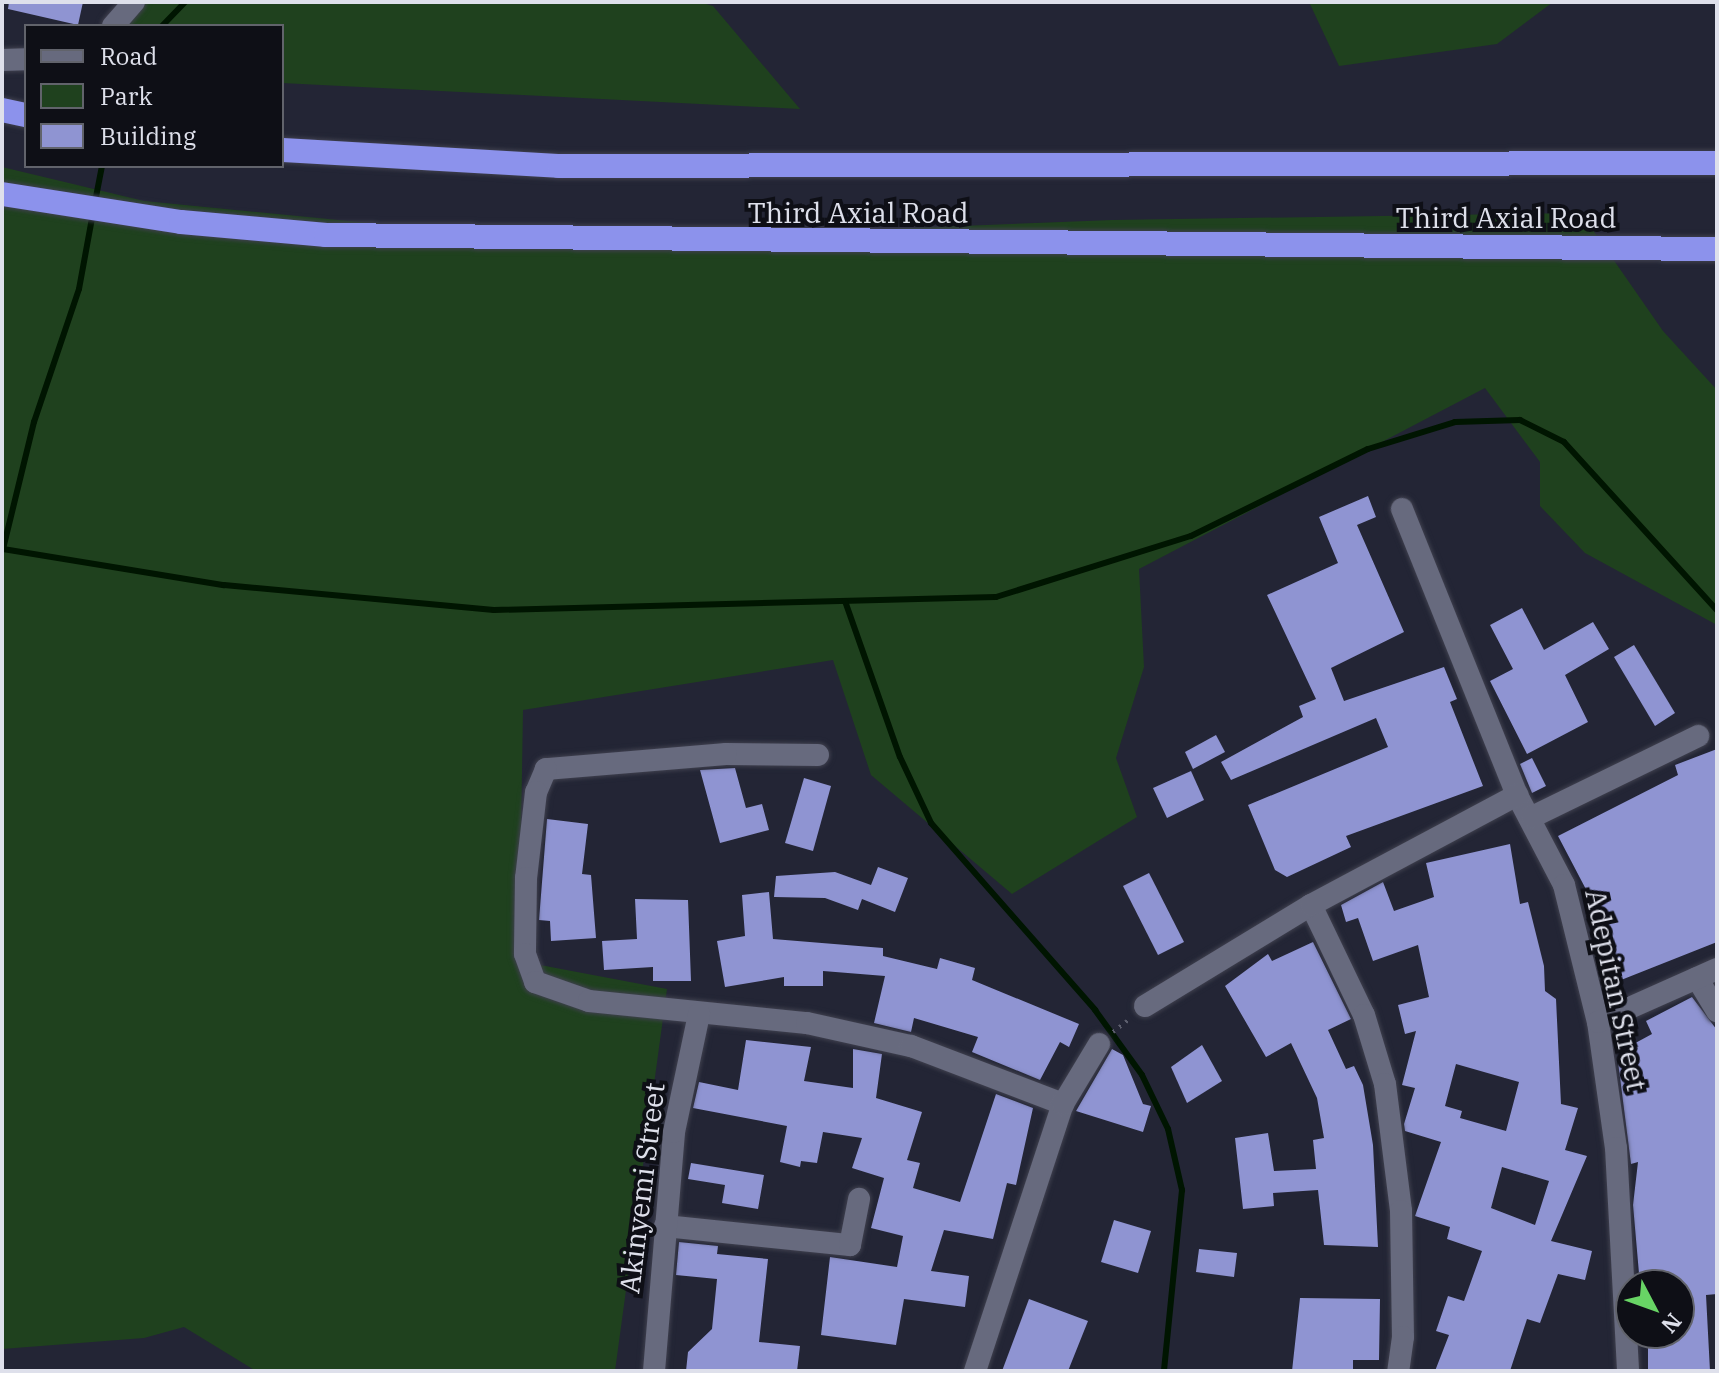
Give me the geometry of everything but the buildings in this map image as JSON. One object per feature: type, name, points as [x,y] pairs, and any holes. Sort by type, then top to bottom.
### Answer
[{"type":"highway","points":[[2,110],[24,115]]},
{"type":"highway","name":"Third Axial Road","points":[[284,150],[559,166],[1717,163]]},
{"type":"highway","name":"Third Axial Road","points":[[12,197],[326,235],[1717,249]]},
{"type":"street","points":[[115,24],[134,2]]},
{"type":"street","points":[[2,60],[24,59]]},
{"type":"street","name":"Adepitan Street","points":[[1402,509],[1517,795],[1532,817],[1564,885],[1598,1022],[1621,1195],[1628,1371]]},
{"type":"street","points":[[1532,817],[1698,736]]},
{"type":"street","points":[[818,755],[726,754],[546,769],[536,792],[526,878],[525,954],[535,982],[589,1001],[807,1023],[911,1046],[1063,1104]]},
{"type":"street","points":[[1143,1008],[1311,905],[1517,795]]},
{"type":"street","points":[[1311,905],[1364,1015],[1385,1084],[1401,1211],[1403,1337],[1398,1371]]},
{"type":"street","points":[[1598,1022],[1707,974],[1717,1011]]},
{"type":"street","name":"Akinyemi Street","points":[[654,1371],[674,1132],[699,1014]]},
{"type":"street","points":[[975,1371],[1063,1104],[1103,1040]]},
{"type":"street","points":[[665,1226],[850,1245],[859,1199]]},
{"type":"path","points":[[1103,1040],[1143,1008]]},
{"type":"green space","points":[[138,2],[699,2],[713,6],[800,109],[284,83],[284,24],[121,24]]},
{"type":"green space","points":[[1309,2],[1553,2],[1497,44],[1339,66]]},
{"type":"green space","points":[[2,167],[144,201],[563,242],[1112,220],[1581,213],[1663,331],[1717,390],[1717,625],[1585,553],[1540,506],[1540,462],[1485,388],[1139,569],[1144,667],[1116,758],[1137,817],[1012,894],[871,775],[833,660],[523,710],[519,961],[667,989],[615,1371],[256,1371],[184,1327],[144,1338],[2,1349]]},
{"type":"waterway","points":[[164,24],[185,2]]},
{"type":"waterway","points":[[95,202],[102,168]]},
{"type":"waterway","points":[[3,549],[34,422],[79,289],[93,213]]},
{"type":"waterway","points":[[3,549],[224,585],[494,610],[996,597],[1191,536],[1368,449],[1455,422],[1520,420],[1564,442],[1717,610]]},
{"type":"waterway","points":[[845,601],[900,757],[931,823],[1095,1010],[1142,1075],[1168,1129],[1182,1190],[1164,1371]]}]
